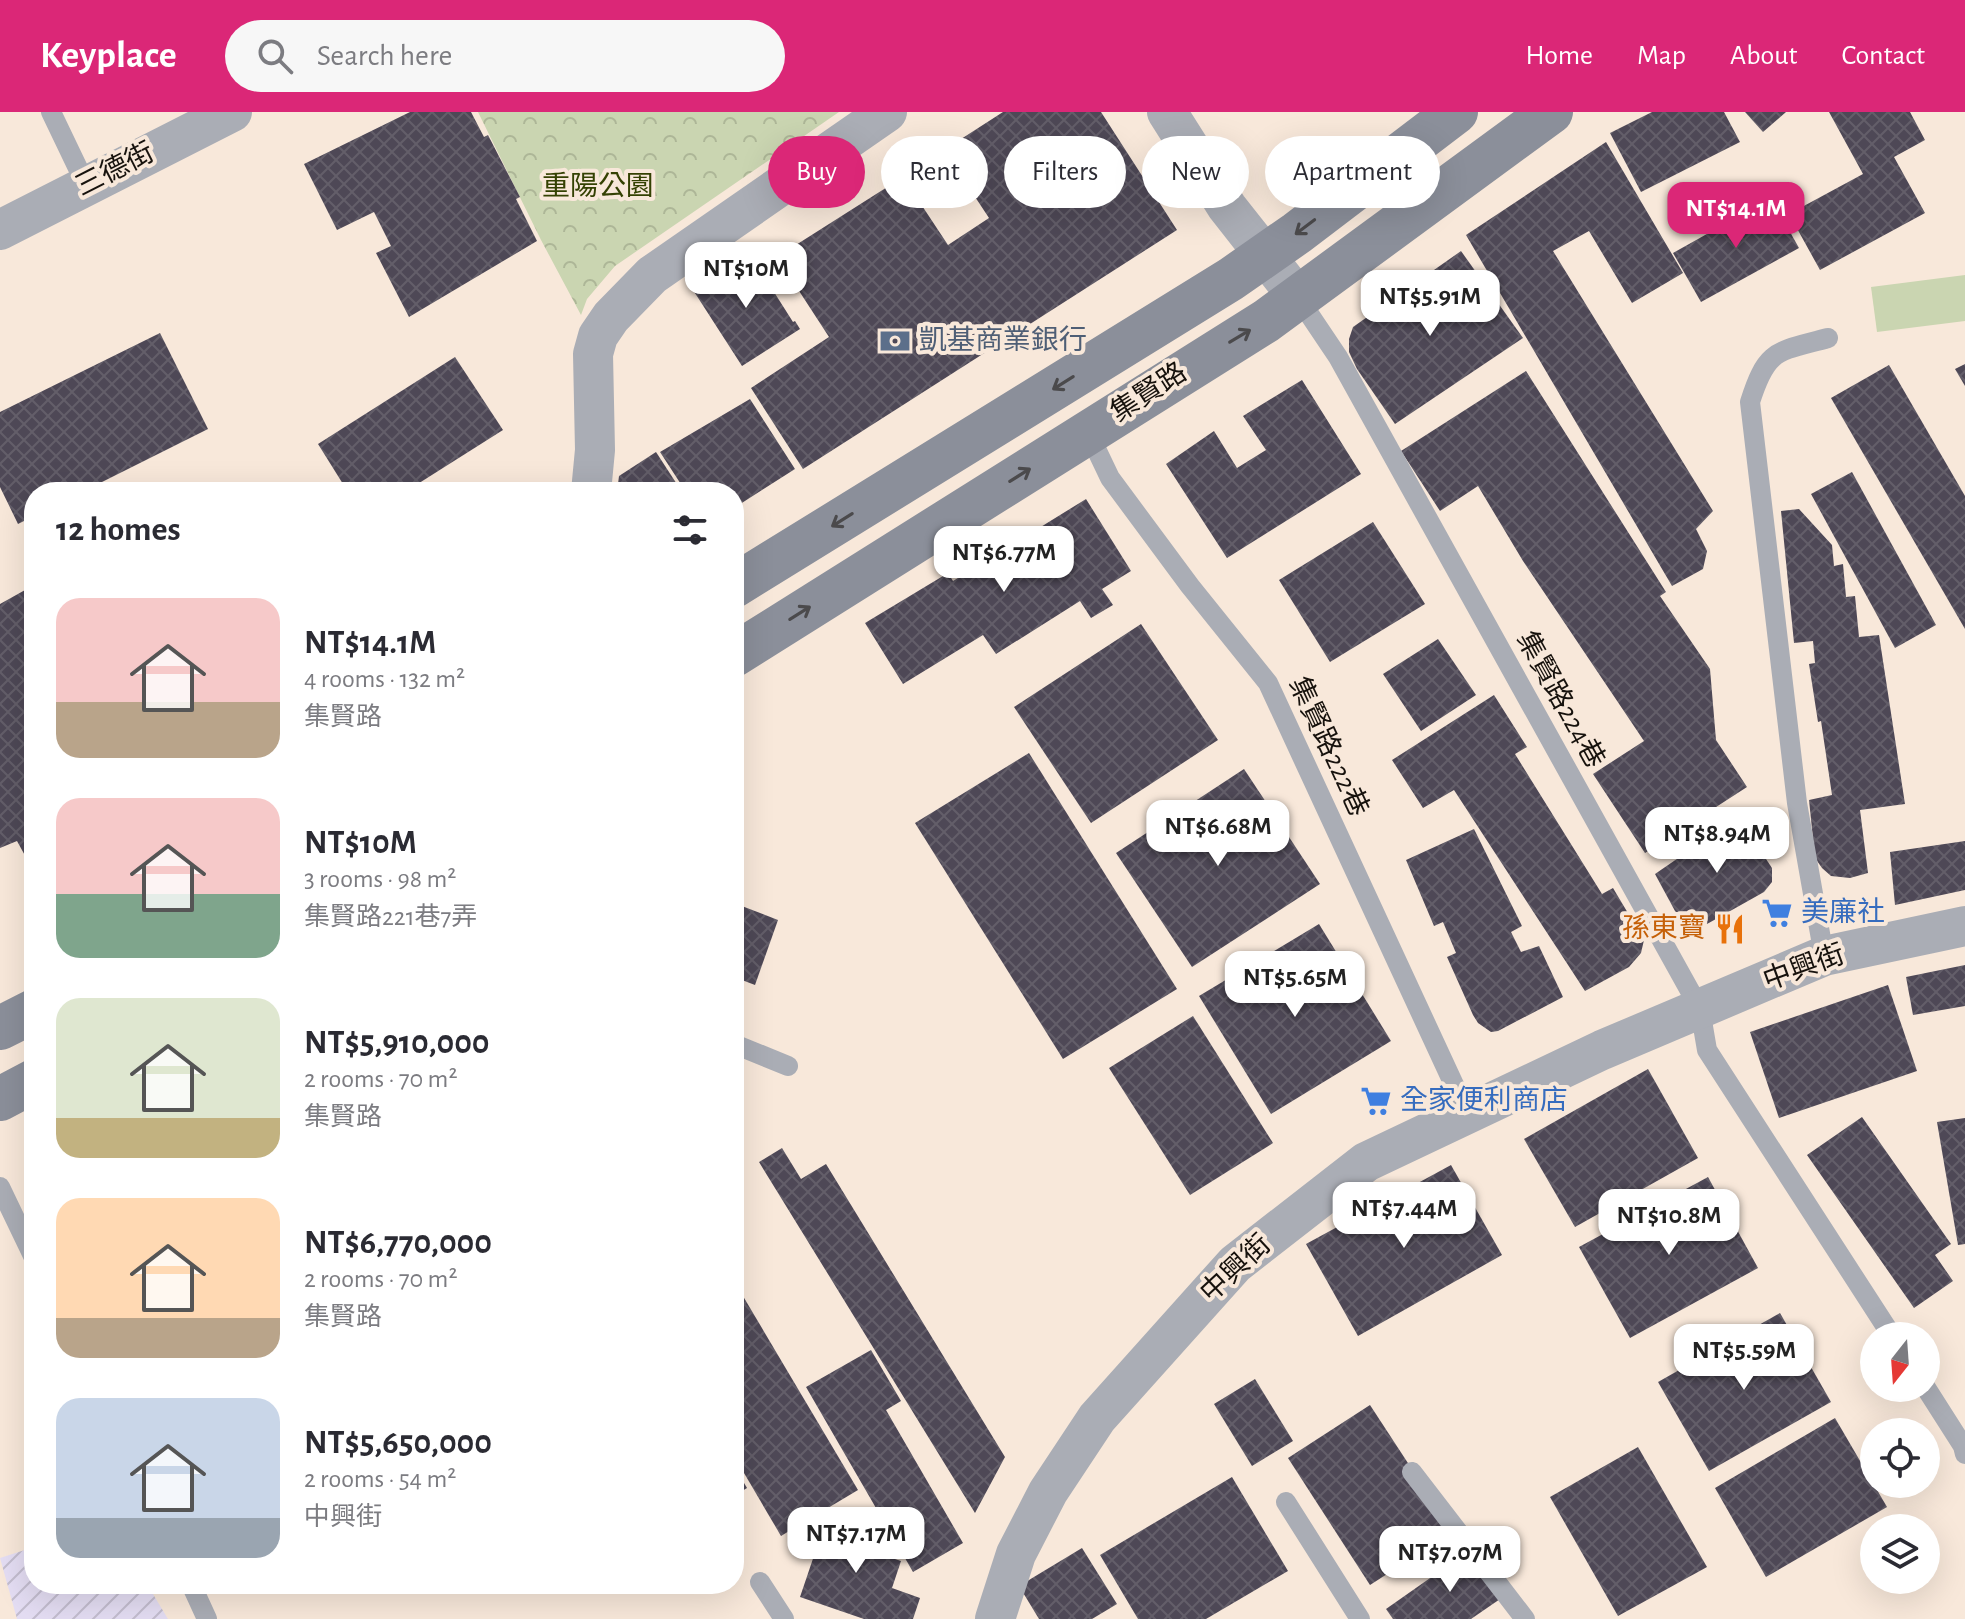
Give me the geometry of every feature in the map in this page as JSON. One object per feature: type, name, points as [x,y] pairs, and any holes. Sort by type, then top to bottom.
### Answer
[{"type":"main road","name":"集賢路","points":[[744,580],[1264,256],[1456,112]]},
{"type":"main road","name":"集賢路","points":[[744,649],[1266,321],[1551,112]]},
{"type":"main road","points":[[0,1028],[24,1016]]},
{"type":"main road","points":[[0,1099],[24,1086]]},
{"type":"street","name":"三德街","points":[[0,230],[232,112]]},
{"type":"street","points":[[592,482],[595,450],[593,354],[598,336],[611,317],[652,275],[887,112]]},
{"type":"street","points":[[1167,112],[1227,207],[1297,296]]},
{"type":"street","name":"中興街","points":[[995,1619],[1016,1554],[1048,1492],[1097,1418],[1235,1264],[1366,1162],[1602,1050],[1824,956],[1965,926]]},
{"type":"lane","points":[[51,112],[86,185]]},
{"type":"lane","name":"集賢路224巷","points":[[1297,296],[1338,357],[1700,1009],[1707,1050],[1883,1322]]},
{"type":"lane","points":[[1824,956],[1797,803],[1750,402],[1759,372],[1778,351],[1828,338]]},
{"type":"lane","name":"集賢路222巷","points":[[1088,432],[1110,478],[1190,586],[1268,683],[1468,1115]]},
{"type":"lane","points":[[744,1048],[788,1066]]},
{"type":"lane","points":[[0,1187],[24,1237]]},
{"type":"lane","points":[[1935,1402],[1964,1449]]},
{"type":"lane","points":[[1412,1472],[1525,1619]]},
{"type":"lane","points":[[1286,1502],[1360,1619]]},
{"type":"lane","points":[[760,1582],[784,1619]]},
{"type":"lane","points":[[196,1594],[207,1619]]},
{"type":"shaded area","points":[[24,1550],[24,1594],[153,1594],[168,1619],[17,1619],[0,1558]]},
{"type":"green space","name":"重陽公園","points":[[478,112],[839,112],[804,136],[768,136],[768,161],[615,266],[587,299],[581,315]]},
{"type":"green space","points":[[1965,275],[1965,321],[1877,332],[1871,287]]},
{"type":"building","points":[[410,112],[471,112],[484,137],[488,135],[520,197],[516,199],[537,241],[409,317],[376,253],[391,246],[374,212],[337,230],[304,164]]},
{"type":"building","points":[[1003,112],[1101,112],[1116,136],[1004,136],[1004,208],[1126,208],[1126,151],[1142,176],[1142,208],[1163,208],[1177,230],[803,469],[751,388],[829,337],[777,257],[854,208],[865,208],[865,201],[881,191],[881,208],[924,208],[948,245],[989,218],[982,208],[988,208],[988,136],[966,136]]},
{"type":"building","points":[[1652,112],[1724,112],[1740,142],[1641,192],[1610,133]]},
{"type":"building","points":[[1745,112],[1786,112],[1763,132]]},
{"type":"building","points":[[1829,112],[1910,112],[1925,140],[1894,157],[1925,213],[1820,270],[1789,214],[1863,174]]},
{"type":"building","points":[[1606,142],[1683,273],[1632,303],[1589,231],[1553,251],[1713,511],[1696,529],[1707,551],[1703,569],[1672,586],[1466,235]]},
{"type":"building","points":[[1771,198],[1799,248],[1701,302],[1673,253]]},
{"type":"building","points":[[1461,251],[1523,338],[1395,424],[1357,369],[1349,352],[1353,327]]},
{"type":"building","points":[[750,254],[800,329],[742,366],[693,290]]},
{"type":"building","points":[[160,333],[208,429],[102,482],[24,482],[24,521],[18,524],[0,487],[0,412]]},
{"type":"building","points":[[455,357],[503,430],[421,482],[342,482],[318,444]]},
{"type":"building","points":[[1965,364],[1965,386],[1955,369]]},
{"type":"building","points":[[1889,365],[1965,496],[1965,629],[1831,398]]},
{"type":"building","points":[[1526,371],[1666,592],[1660,596],[1710,669],[1716,740],[1747,787],[1645,853],[1593,774],[1644,741],[1523,561],[1478,486],[1440,511],[1401,451]]},
{"type":"building","points":[[1302,380],[1361,474],[1227,558],[1166,464],[1214,431],[1237,468],[1266,450],[1243,416]]},
{"type":"building","points":[[750,399],[795,469],[744,502],[744,482],[680,482],[660,452]]},
{"type":"building","points":[[656,452],[676,482],[618,482],[619,476]]},
{"type":"building","points":[[1852,472],[1936,625],[1895,648],[1811,494]]},
{"type":"building","points":[[1086,499],[1131,571],[1102,589],[1113,605],[1091,618],[1080,601],[996,654],[983,635],[903,684],[865,623],[948,573],[953,581]]},
{"type":"building","points":[[1799,509],[1832,545],[1834,566],[1843,564],[1846,597],[1855,596],[1859,637],[1879,635],[1905,804],[1860,810],[1868,873],[1850,878],[1831,876],[1815,858],[1809,800],[1832,795],[1809,664],[1815,663],[1813,641],[1794,643],[1781,511]]},
{"type":"building","points":[[1373,522],[1425,604],[1330,662],[1279,580]]},
{"type":"building","points":[[24,591],[24,854],[17,841],[0,848],[0,604]]},
{"type":"building","points":[[1141,624],[1218,740],[1091,823],[1014,707]]},
{"type":"building","points":[[1438,639],[1476,695],[1421,731],[1383,674]]},
{"type":"building","points":[[1494,695],[1527,747],[1515,754],[1602,894],[1613,888],[1644,940],[1641,953],[1629,967],[1585,991],[1454,790],[1423,808],[1392,760]]},
{"type":"building","points":[[1029,753],[1177,989],[1063,1059],[915,823]]},
{"type":"building","points":[[1244,769],[1320,884],[1192,967],[1116,853]]},
{"type":"building","points":[[1738,817],[1772,868],[1772,882],[1764,892],[1707,924],[1684,920],[1675,911],[1655,874]]},
{"type":"building","points":[[1474,829],[1522,926],[1511,932],[1521,952],[1539,946],[1563,997],[1491,1032],[1473,1015],[1447,957],[1456,953],[1443,922],[1434,926],[1406,860]]},
{"type":"building","points":[[1965,841],[1965,890],[1895,905],[1890,852]]},
{"type":"building","points":[[744,907],[778,920],[755,985],[744,981]]},
{"type":"building","points":[[1319,924],[1391,1041],[1271,1114],[1199,996]]},
{"type":"building","points":[[1965,965],[1965,1006],[1913,1015],[1906,977]]},
{"type":"building","points":[[1888,985],[1917,1071],[1779,1118],[1750,1032]]},
{"type":"building","points":[[1193,1016],[1273,1143],[1190,1195],[1109,1068]]},
{"type":"building","points":[[1648,1069],[1698,1158],[1575,1227],[1524,1139]]},
{"type":"building","points":[[1862,1117],[1951,1244],[1935,1255],[1953,1281],[1914,1308],[1807,1155]]},
{"type":"building","points":[[1965,1118],[1965,1244],[1958,1245],[1937,1122]]},
{"type":"building","points":[[782,1148],[801,1179],[826,1164],[1005,1457],[975,1513],[759,1162]]},
{"type":"building","points":[[1451,1165],[1502,1255],[1358,1336],[1306,1244]]},
{"type":"building","points":[[1708,1177],[1758,1268],[1630,1338],[1579,1247]]},
{"type":"building","points":[[744,1298],[858,1490],[781,1536],[744,1473]]},
{"type":"building","points":[[1780,1313],[1831,1402],[1709,1471],[1658,1382]]},
{"type":"building","points":[[871,1350],[901,1401],[886,1410],[963,1543],[913,1572],[806,1387]]},
{"type":"building","points":[[1255,1379],[1293,1441],[1252,1466],[1214,1404]]},
{"type":"building","points":[[1370,1405],[1453,1532],[1370,1585],[1288,1458]]},
{"type":"building","points":[[1835,1418],[1860,1461],[1860,1498],[1882,1498],[1887,1507],[1875,1514],[1860,1514],[1860,1523],[1766,1577],[1715,1488]]},
{"type":"building","points":[[1638,1447],[1707,1567],[1618,1616],[1550,1497]]},
{"type":"building","points":[[1232,1477],[1288,1571],[1206,1619],[1138,1619],[1100,1555]]},
{"type":"building","points":[[837,1520],[886,1537],[880,1554],[901,1561],[892,1588],[920,1598],[913,1619],[864,1619],[800,1597],[823,1529],[829,1521]]},
{"type":"building","points":[[1082,1548],[1117,1604],[1092,1619],[1039,1619],[1019,1586]]},
{"type":"building","points":[[1470,1550],[1503,1597],[1471,1619],[1393,1619],[1386,1609]]},
{"type":"place","name":"凱基商業銀行","points":[[895,341]]},
{"type":"place","name":"美廉社","points":[[1777,913]]},
{"type":"place","name":"孫東寶","points":[[1730,929]]},
{"type":"place","name":"全家便利商店","points":[[1376,1101]]}]
